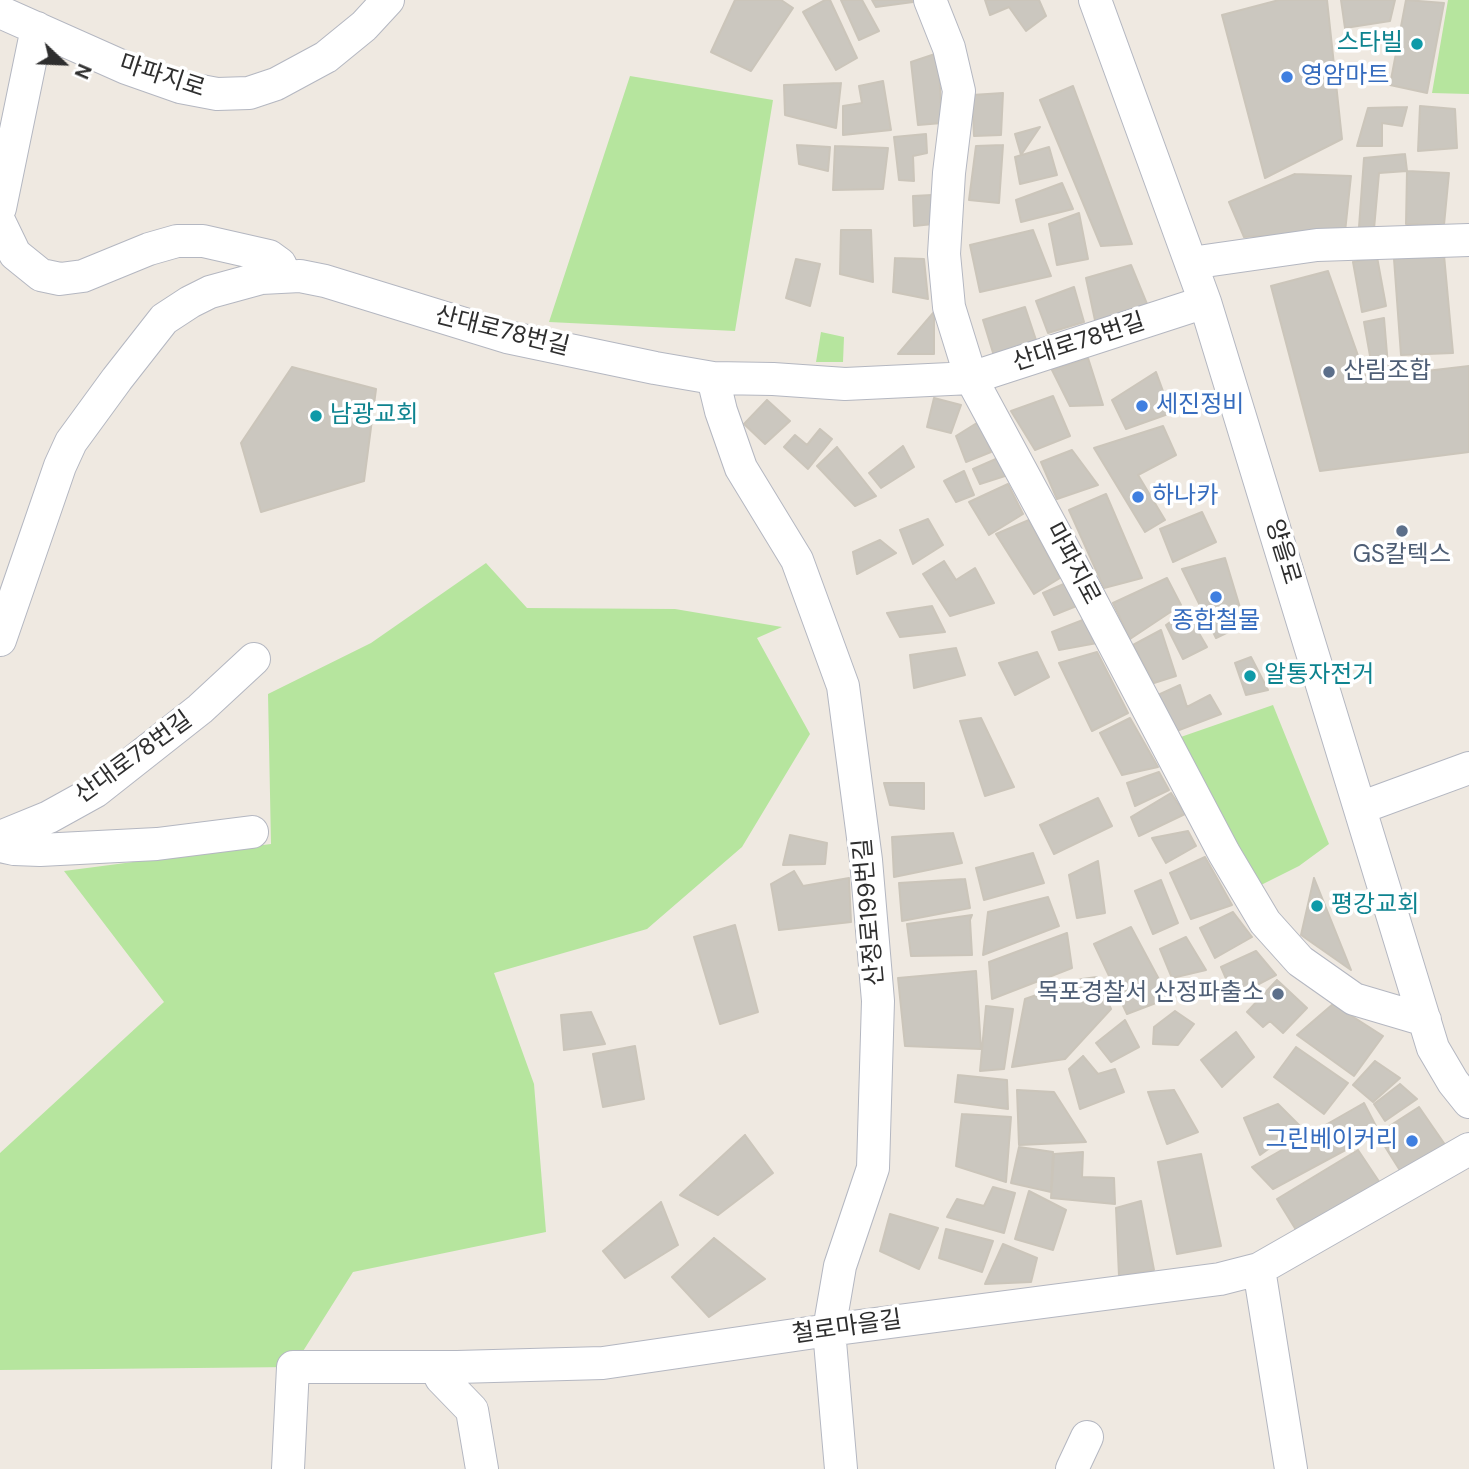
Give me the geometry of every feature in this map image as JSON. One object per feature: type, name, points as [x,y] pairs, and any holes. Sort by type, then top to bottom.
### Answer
[{"type":"street","name":"마파지로","points":[[0,12],[126,68],[180,88],[217,94],[248,93],[276,84],[326,57],[364,26],[388,0]]},
{"type":"street","name":"마파지로","points":[[930,0],[949,48],[959,91],[949,173],[944,254],[949,307],[971,378],[1224,853],[1265,922],[1300,961],[1354,999],[1425,1020]]},
{"type":"street","name":"양을로","points":[[1095,0],[1205,302],[1433,1048],[1453,1082],[1469,1102]]},
{"type":"street","points":[[0,208],[37,28]]},
{"type":"street","points":[[0,223],[15,254],[41,275],[60,279],[83,276],[149,248],[177,241],[203,241],[269,256],[280,264],[285,275]]},
{"type":"street","points":[[1191,263],[1317,245],[1469,240]]},
{"type":"street","name":"산대로78번길","points":[[0,640],[71,442],[164,319],[209,292],[261,278],[285,275],[325,281],[507,337],[713,378],[845,384],[971,378],[1205,302]]},
{"type":"street","name":"산정로199번길","points":[[713,378],[721,411],[741,468],[797,560],[843,686],[866,860],[878,1001],[873,1168],[840,1266],[830,1330],[841,1469]]},
{"type":"street","name":"산대로78번길","points":[[0,837],[49,817],[96,790],[200,709],[254,659]]},
{"type":"street","points":[[1360,808],[1469,768]]},
{"type":"street","points":[[0,846],[40,850],[157,844],[252,832]]},
{"type":"street","name":"철로마을길","points":[[288,1469],[293,1367],[603,1363],[1220,1279],[1259,1269],[1469,1149]]},
{"type":"street","points":[[1259,1269],[1291,1469]]},
{"type":"street","points":[[436,1367],[441,1378],[472,1410],[482,1469]]},
{"type":"street","points":[[1072,1469],[1087,1437]]},
{"type":"green space","points":[[1448,0],[1469,0],[1469,94],[1432,93]]},
{"type":"green space","points":[[630,76],[773,100],[735,331],[549,322]]},
{"type":"green space","points":[[821,332],[844,337],[843,362],[816,362]]},
{"type":"green space","points":[[486,563],[527,608],[675,609],[782,627],[757,638],[810,734],[742,847],[647,929],[494,973],[534,1084],[546,1232],[353,1272],[293,1367],[0,1370],[0,1153],[164,1002],[64,871],[271,844],[268,694],[371,643]]},
{"type":"green space","points":[[1273,705],[1329,844],[1299,866],[1261,885],[1175,739]]},
{"type":"building","points":[[735,0],[781,0],[793,8],[751,71],[711,52]]},
{"type":"building","points":[[830,0],[857,58],[836,70],[803,12]]},
{"type":"building","points":[[841,0],[862,0],[879,31],[859,40]]},
{"type":"building","points":[[872,0],[912,0],[913,2],[876,7]]},
{"type":"building","points":[[985,0],[1039,0],[1046,16],[1026,31],[1009,7],[990,15]]},
{"type":"building","name":"영암마트","points":[[1279,0],[1327,0],[1342,139],[1265,178],[1222,15]]},
{"type":"building","points":[[1341,0],[1395,0],[1390,21],[1345,28]]},
{"type":"building","name":"스타빌","points":[[1406,0],[1444,3],[1427,93],[1390,85]]},
{"type":"building","points":[[938,53],[942,123],[918,125],[911,62]]},
{"type":"building","points":[[883,81],[891,130],[843,135],[843,106],[862,103],[859,86]]},
{"type":"building","points":[[841,83],[836,128],[785,115],[784,85]]},
{"type":"building","points":[[1073,86],[1132,244],[1101,246],[1040,100]]},
{"type":"building","points":[[1003,93],[1001,135],[974,136],[972,95]]},
{"type":"building","points":[[1420,106],[1455,109],[1457,148],[1418,151]]},
{"type":"building","points":[[1407,107],[1402,126],[1382,123],[1382,146],[1357,146],[1368,108]]},
{"type":"building","points":[[1040,127],[1021,155],[1015,134]]},
{"type":"building","points":[[926,134],[927,153],[913,156],[914,181],[899,180],[894,137]]},
{"type":"building","points":[[797,145],[830,147],[828,171],[799,164]]},
{"type":"building","points":[[1003,145],[999,203],[969,200],[976,146]]},
{"type":"building","points":[[835,146],[888,148],[883,189],[833,190]]},
{"type":"building","points":[[1049,147],[1057,175],[1020,184],[1015,157]]},
{"type":"building","points":[[1405,154],[1407,171],[1379,173],[1374,229],[1359,227],[1364,158]]},
{"type":"building","points":[[1407,171],[1449,173],[1444,225],[1406,224]]},
{"type":"building","points":[[1295,174],[1351,176],[1345,232],[1244,237],[1229,202]]},
{"type":"building","points":[[1062,183],[1073,209],[1021,222],[1016,200]]},
{"type":"building","points":[[932,195],[933,224],[914,226],[913,196]]},
{"type":"building","points":[[1079,213],[1088,259],[1057,265],[1049,224]]},
{"type":"building","points":[[841,230],[871,230],[873,282],[840,274]]},
{"type":"building","points":[[1033,230],[1051,276],[980,292],[970,245]]},
{"type":"building","points":[[1444,255],[1453,353],[1401,355],[1394,259]]},
{"type":"building","points":[[1377,257],[1386,306],[1362,312],[1353,262]]},
{"type":"building","points":[[895,258],[924,259],[928,299],[893,292]]},
{"type":"building","points":[[796,259],[820,264],[810,306],[786,298]]},
{"type":"building","points":[[1131,265],[1147,304],[1096,325],[1086,278]]},
{"type":"building","name":"산림조합","points":[[1328,271],[1366,378],[1469,366],[1469,452],[1320,471],[1271,286]]},
{"type":"building","points":[[1074,287],[1084,322],[1048,333],[1036,301]]},
{"type":"building","points":[[1025,307],[1036,340],[994,356],[983,320]]},
{"type":"building","points":[[934,312],[934,354],[898,354]]},
{"type":"building","points":[[1384,318],[1388,366],[1372,367],[1364,322]]},
{"type":"building","points":[[1088,358],[1103,405],[1070,406],[1052,370]]},
{"type":"building","name":"남광교회","points":[[292,367],[376,389],[364,481],[261,512],[241,443]]},
{"type":"building","name":"세진정비","points":[[1156,372],[1171,413],[1126,429],[1112,400]]},
{"type":"building","points":[[1053,396],[1070,436],[1035,450],[1011,411]]},
{"type":"building","points":[[934,398],[961,405],[951,433],[927,427]]},
{"type":"building","points":[[767,400],[790,421],[765,444],[744,424]]},
{"type":"building","points":[[980,421],[991,452],[966,462],[956,436]]},
{"type":"building","name":"하나카","points":[[1163,426],[1176,455],[1138,475],[1165,520],[1145,532],[1094,448]]},
{"type":"building","points":[[820,429],[832,439],[808,469],[784,447],[795,435],[807,445]]},
{"type":"building","points":[[903,446],[914,467],[881,488],[869,473]]},
{"type":"building","points":[[837,447],[876,496],[855,506],[817,466]]},
{"type":"building","points":[[1072,450],[1098,485],[1057,499],[1041,462]]},
{"type":"building","points":[[1005,455],[1008,475],[980,484],[973,469]]},
{"type":"building","points":[[964,471],[974,495],[956,502],[944,481]]},
{"type":"building","points":[[1008,484],[1023,514],[989,535],[969,502]]},
{"type":"building","points":[[1106,494],[1142,578],[1104,588],[1069,510]]},
{"type":"building","points":[[1202,512],[1216,542],[1173,562],[1160,529]]},
{"type":"building","points":[[928,519],[943,545],[913,564],[900,530]]},
{"type":"building","points":[[1029,520],[1060,578],[1034,594],[996,534]]},
{"type":"building","points":[[880,540],[896,553],[857,574],[853,552]]},
{"type":"building","name":"종합철물","points":[[1225,558],[1245,624],[1216,638],[1182,569]]},
{"type":"building","points":[[944,561],[956,580],[975,568],[994,603],[950,616],[923,574]]},
{"type":"building","points":[[1167,578],[1181,605],[1130,639],[1113,603]]},
{"type":"building","points":[[1066,583],[1079,605],[1054,615],[1043,593]]},
{"type":"building","points":[[932,606],[945,632],[900,637],[887,613]]},
{"type":"building","points":[[1186,611],[1207,647],[1183,659],[1166,625]]},
{"type":"building","points":[[1088,618],[1097,643],[1059,650],[1052,632]]},
{"type":"building","points":[[1161,630],[1176,676],[1154,683],[1133,645]]},
{"type":"building","points":[[956,648],[965,675],[914,688],[910,655]]},
{"type":"building","points":[[1037,652],[1049,677],[1015,695],[999,663]]},
{"type":"building","points":[[1097,652],[1128,713],[1092,731],[1059,663]]},
{"type":"building","name":"알통자전거","points":[[1251,657],[1268,690],[1246,695],[1235,663]]},
{"type":"building","points":[[1180,685],[1187,707],[1210,695],[1221,714],[1174,732],[1158,695]]},
{"type":"building","points":[[981,718],[1014,787],[985,796],[960,721]]},
{"type":"building","points":[[1130,718],[1158,767],[1122,775],[1100,733]]},
{"type":"building","points":[[1159,772],[1169,790],[1135,806],[1127,783]]},
{"type":"building","points":[[884,783],[924,783],[924,809],[890,805]]},
{"type":"building","points":[[1171,793],[1185,814],[1139,836],[1131,817]]},
{"type":"building","points":[[1098,798],[1112,826],[1054,854],[1040,825]]},
{"type":"building","points":[[1188,831],[1196,846],[1166,863],[1152,838]]},
{"type":"building","points":[[953,833],[962,863],[894,877],[892,837]]},
{"type":"building","points":[[790,835],[827,843],[825,864],[783,865]]},
{"type":"building","points":[[1033,853],[1044,883],[984,900],[976,868]]},
{"type":"building","points":[[1205,857],[1232,905],[1191,919],[1170,873]]},
{"type":"building","points":[[1098,861],[1105,913],[1077,918],[1069,875]]},
{"type":"building","points":[[794,871],[803,886],[849,878],[851,922],[779,930],[771,884]]},
{"type":"building","name":"평강교회","points":[[1314,878],[1351,970],[1301,935]]},
{"type":"building","points":[[965,879],[970,908],[902,921],[899,883]]},
{"type":"building","points":[[1161,880],[1178,923],[1153,934],[1135,891]]},
{"type":"building","points":[[1048,897],[1059,926],[983,955],[988,912]]},
{"type":"building","points":[[1233,912],[1252,937],[1215,958],[1200,928]]},
{"type":"building","points":[[972,915],[972,955],[911,956],[907,924]]},
{"type":"building","points":[[735,925],[758,1012],[720,1024],[694,937]]},
{"type":"building","points":[[1131,927],[1169,998],[1127,1014],[1094,944]]},
{"type":"building","points":[[1067,933],[1072,968],[992,999],[989,962]]},
{"type":"building","points":[[1186,937],[1206,970],[1172,978],[1160,949]]},
{"type":"building","points":[[1256,951],[1276,975],[1234,997],[1221,967]]},
{"type":"building","points":[[976,971],[981,1049],[905,1046],[898,978]]},
{"type":"building","points":[[1097,977],[1111,1009],[1065,1059],[1012,1067],[1025,999],[1082,979]]},
{"type":"building","name":"목포경찰서 산정파출소","points":[[1277,980],[1307,1008],[1283,1033],[1270,1021],[1263,1027],[1247,1012]]},
{"type":"building","points":[[1333,1004],[1383,1036],[1354,1076],[1297,1035]]},
{"type":"building","points":[[986,1006],[1013,1009],[1004,1069],[980,1071]]},
{"type":"building","points":[[1175,1011],[1194,1024],[1178,1045],[1153,1044],[1154,1027]]},
{"type":"building","points":[[591,1012],[605,1044],[564,1050],[561,1015]]},
{"type":"building","points":[[1125,1020],[1139,1047],[1111,1062],[1096,1043]]},
{"type":"building","points":[[1236,1032],[1254,1057],[1222,1087],[1201,1060]]},
{"type":"building","points":[[635,1046],[644,1099],[603,1107],[593,1054]]},
{"type":"building","points":[[1296,1047],[1348,1083],[1324,1114],[1274,1077]]},
{"type":"building","points":[[1083,1056],[1098,1074],[1115,1069],[1124,1092],[1080,1109],[1069,1069]]},
{"type":"building","points":[[1375,1061],[1400,1078],[1373,1102],[1353,1085]]},
{"type":"building","points":[[958,1075],[1007,1080],[1008,1109],[955,1102]]},
{"type":"building","points":[[1400,1084],[1417,1099],[1385,1121],[1374,1104]]},
{"type":"building","points":[[1017,1090],[1054,1092],[1086,1142],[1019,1145]]},
{"type":"building","points":[[1174,1090],[1198,1132],[1167,1144],[1148,1092]]},
{"type":"building","points":[[1364,1103],[1379,1132],[1273,1189],[1252,1167]]},
{"type":"building","points":[[1278,1104],[1300,1126],[1260,1155],[1244,1118]]},
{"type":"building","name":"그린베이커리","points":[[1419,1107],[1448,1149],[1401,1172],[1377,1134]]},
{"type":"building","points":[[962,1114],[1011,1117],[1006,1182],[956,1166]]},
{"type":"building","points":[[745,1135],[773,1173],[718,1215],[680,1195]]},
{"type":"building","points":[[1019,1147],[1053,1152],[1051,1192],[1011,1183]]},
{"type":"building","points":[[1358,1150],[1380,1183],[1301,1238],[1277,1199]]},
{"type":"building","points":[[1083,1152],[1082,1177],[1114,1178],[1115,1204],[1051,1198],[1054,1154]]},
{"type":"building","points":[[1201,1154],[1221,1246],[1177,1254],[1158,1162]]},
{"type":"building","points":[[993,1187],[1015,1193],[1004,1233],[947,1217],[957,1199],[984,1206]]},
{"type":"building","points":[[1029,1191],[1066,1210],[1053,1250],[1015,1239]]},
{"type":"building","points":[[1141,1201],[1154,1270],[1119,1276],[1116,1208]]},
{"type":"building","points":[[661,1202],[678,1245],[625,1278],[603,1251]]},
{"type":"building","points":[[890,1214],[938,1228],[919,1269],[880,1251]]},
{"type":"building","points":[[946,1229],[993,1241],[982,1272],[939,1258]]},
{"type":"building","points":[[714,1238],[765,1279],[709,1317],[672,1277]]},
{"type":"building","points":[[1003,1244],[1037,1258],[1031,1282],[985,1284]]},
{"type":"place","name":"스타빌","points":[[1417,44]]},
{"type":"place","name":"영암마트","points":[[1287,77]]},
{"type":"place","name":"산림조합","points":[[1329,372]]},
{"type":"place","name":"세진정비","points":[[1142,406]]},
{"type":"place","name":"남광교회","points":[[316,416]]},
{"type":"place","name":"하나카","points":[[1138,497]]},
{"type":"place","name":"GS칼텍스","points":[[1402,531]]},
{"type":"place","name":"종합철물","points":[[1216,597]]},
{"type":"place","name":"알통자전거","points":[[1250,676]]},
{"type":"place","name":"평강교회","points":[[1317,906]]},
{"type":"place","name":"목포경찰서 산정파출소","points":[[1278,994]]},
{"type":"place","name":"그린베이커리","points":[[1412,1141]]}]
